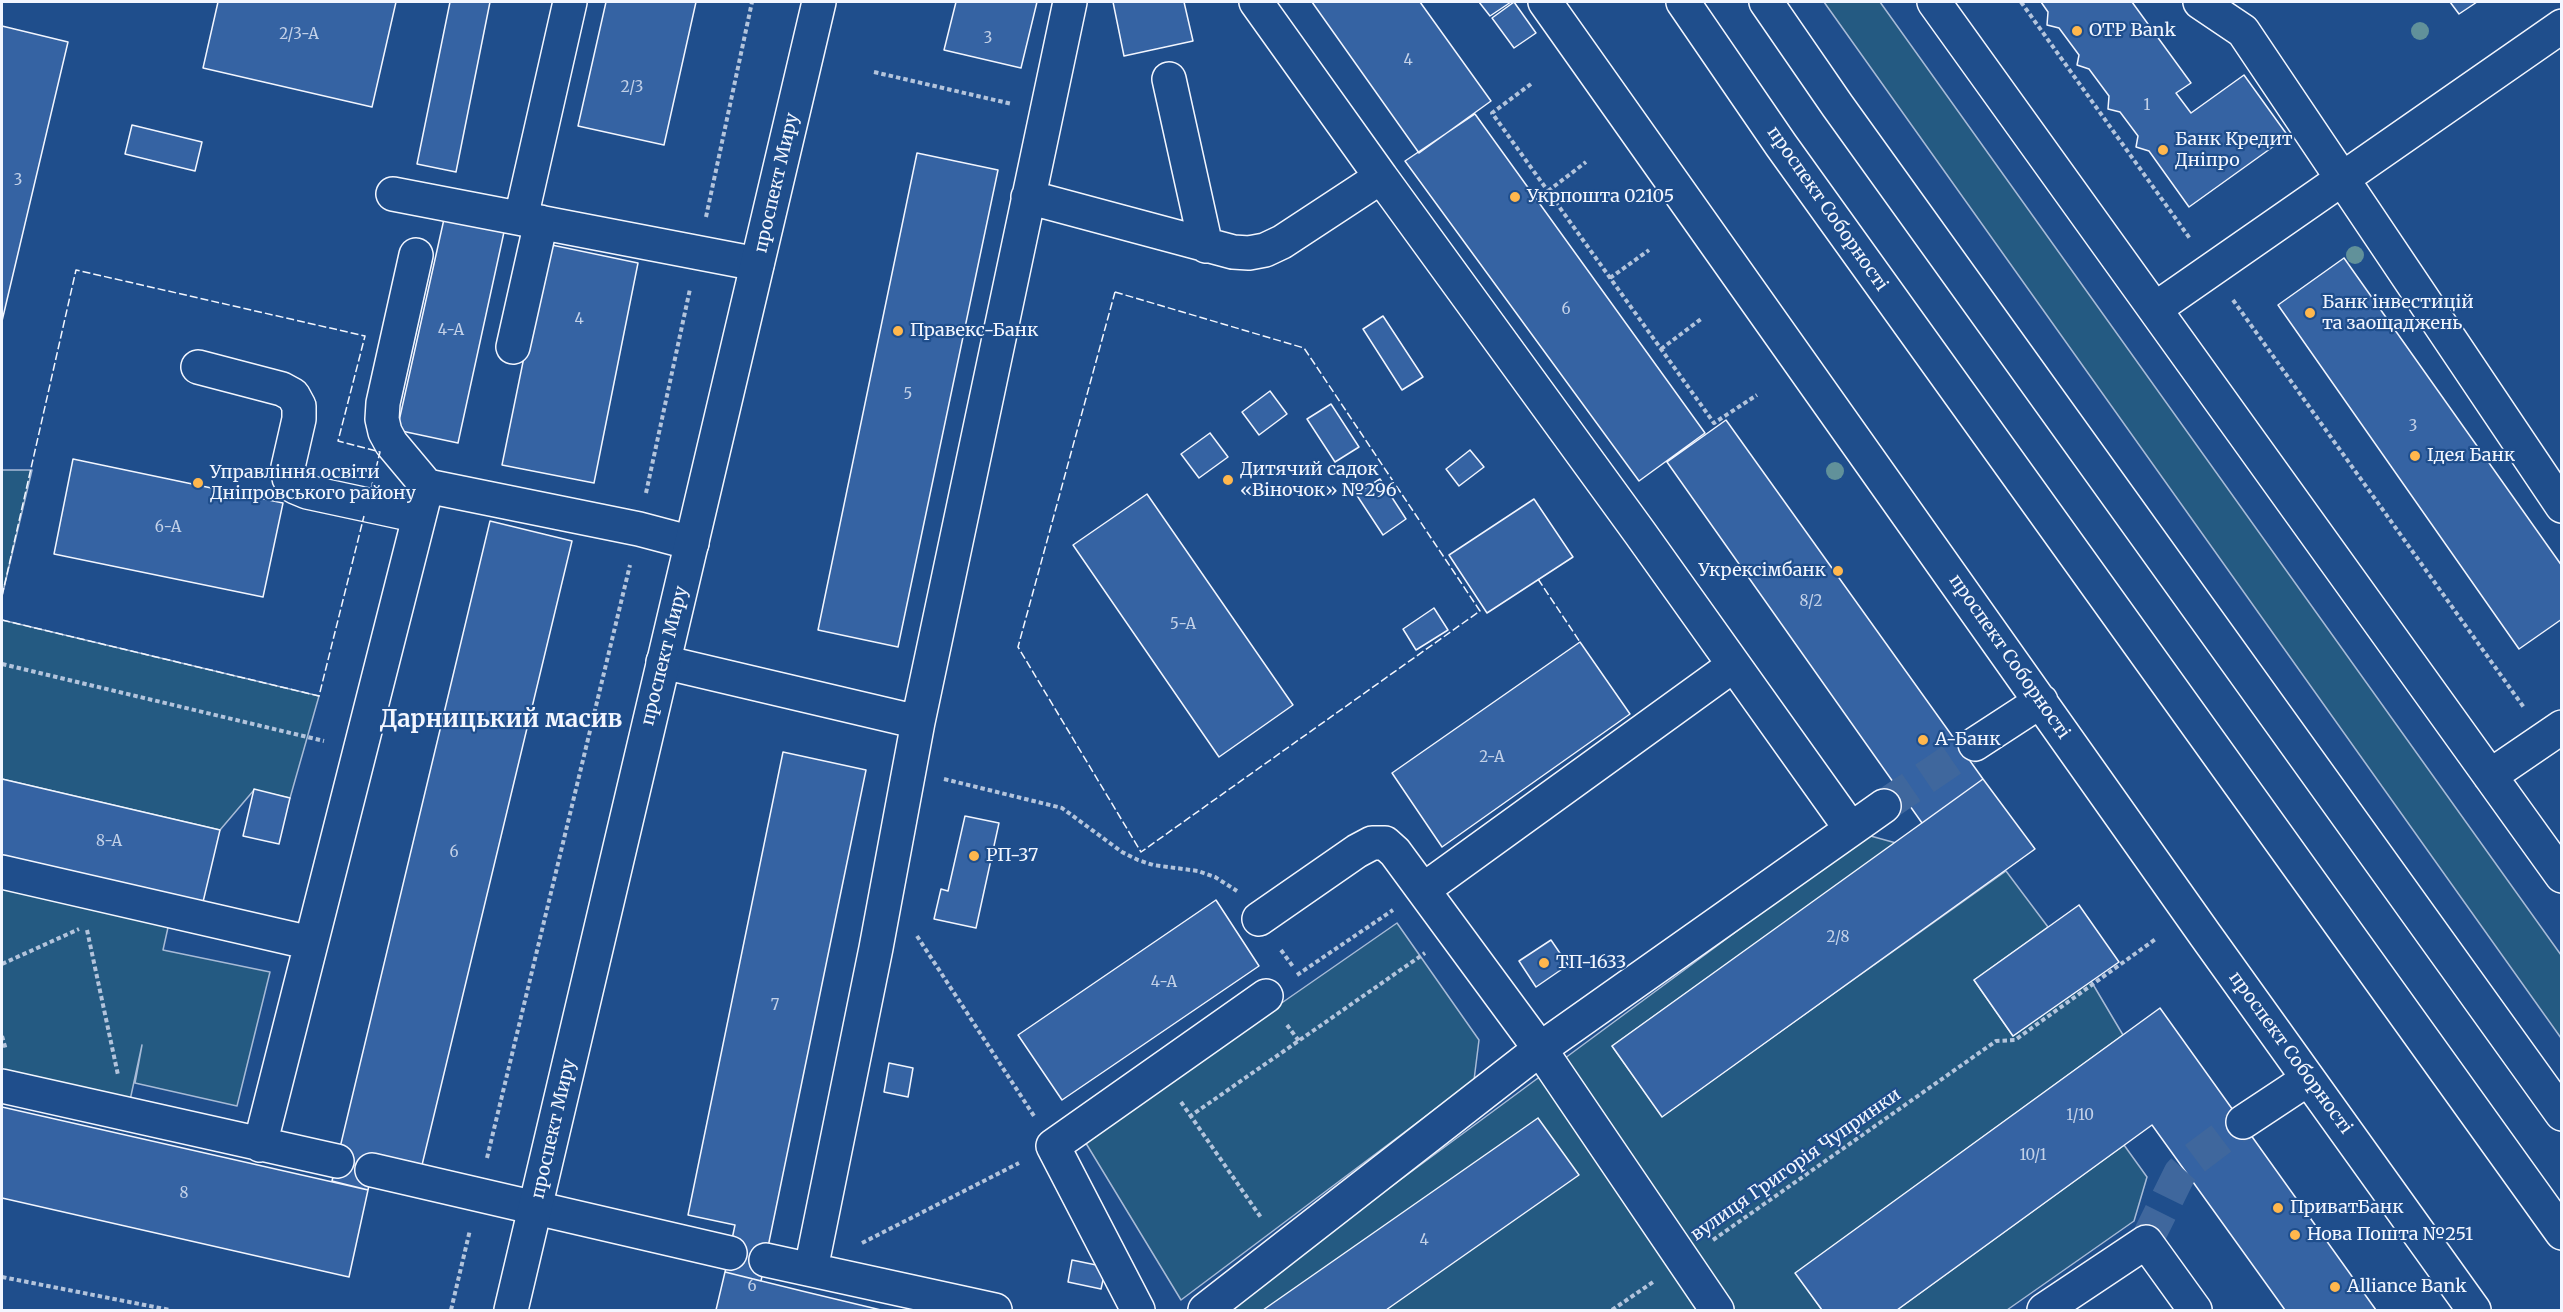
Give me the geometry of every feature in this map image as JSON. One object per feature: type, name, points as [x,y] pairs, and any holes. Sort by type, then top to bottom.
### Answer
[{"type":"main road","points":[[513,347],[531,220],[570,2]]},
{"type":"main road","name":"проспект Миру","points":[[511,1311],[819,2]]},
{"type":"main road","points":[[811,1269],[918,722],[1070,2]]},
{"type":"main road","points":[[1256,2],[1851,830]]},
{"type":"main road","name":"проспект Соборності","points":[[1545,2],[2475,1311]]},
{"type":"main road","name":"проспект Соборності","points":[[1683,2],[1788,154],[2562,1233]]},
{"type":"main road","points":[[1766,2],[2562,1114]]},
{"type":"main road","points":[[1934,2],[2562,876]]},
{"type":"main road","points":[[2200,2],[2243,31],[2562,506]]},
{"type":"main road","points":[[2155,309],[2562,26]]},
{"type":"main road","points":[[1169,79],[1206,246]]},
{"type":"main road","points":[[1028,197],[1233,252],[1265,250],[1282,242],[1381,177]]},
{"type":"main road","points":[[393,194],[757,264]]},
{"type":"main road","points":[[260,1145],[423,501],[385,432],[382,419],[383,403],[416,255]]},
{"type":"main road","points":[[198,367],[282,389],[293,395],[299,406],[299,413],[288,467],[289,478],[295,487],[307,492],[423,501],[639,529],[692,543]]},
{"type":"main road","points":[[663,662],[918,722]]},
{"type":"main road","points":[[1423,890],[1734,665]]},
{"type":"main road","points":[[1975,744],[2041,701]]},
{"type":"main road","points":[[2490,776],[2553,733]]},
{"type":"main road","points":[[1204,1311],[1540,1049],[1884,806]]},
{"type":"main road","points":[[1259,919],[1372,843],[1386,843],[1395,852],[1540,1049],[1717,1311]]},
{"type":"main road","points":[[2,872],[311,943]]},
{"type":"main road","points":[[1138,1311],[1053,1146],[1266,996]]},
{"type":"main road","points":[[2243,1122],[2308,1079]]},
{"type":"main road","points":[[2,1086],[337,1161]]},
{"type":"main road","points":[[372,1170],[730,1253]]},
{"type":"main road","points":[[2044,1311],[2146,1242],[2195,1311]]},
{"type":"main road","points":[[766,1260],[994,1311]]},
{"type":"path","points":[[451,1311],[639,529],[752,2]]},
{"type":"path","points":[[2021,2],[2212,270],[2553,733]]},
{"type":"path","points":[[874,72],[1047,112]]},
{"type":"path","points":[[1531,84],[1492,113],[1714,423],[1757,394]]},
{"type":"path","points":[[1548,191],[1586,162]]},
{"type":"path","points":[[1610,278],[1649,250]]},
{"type":"path","points":[[1661,349],[1701,319]]},
{"type":"path","points":[[2,664],[360,750]]},
{"type":"path","points":[[908,771],[1062,808],[1122,852],[1138,860],[1153,865],[1198,871],[1215,877],[1241,894],[1299,974]]},
{"type":"path","points":[[811,1269],[1053,1146],[886,888]]},
{"type":"path","points":[[1266,996],[1423,890]]},
{"type":"path","points":[[79,891],[126,1114]]},
{"type":"path","points":[[2,964],[135,904]]},
{"type":"path","points":[[1189,1117],[1454,933]]},
{"type":"path","name":"вулиця Григорія Чупринки","points":[[1612,1311],[1996,1041],[2015,1040],[2157,938]]},
{"type":"path","points":[[1159,1071],[1283,1249]]},
{"type":"path","points":[[2,1277],[170,1311]]},
{"type":"shaded area","points":[[1824,2],[1880,2],[2561,955],[2561,1038]]},
{"type":"shaded area","points":[[2,470],[32,470],[2,596]]},
{"type":"shaded area","points":[[2,620],[319,696],[290,798],[254,790],[220,830],[2,779]]},
{"type":"shaded area","points":[[1867,835],[1896,843],[1612,1046],[1662,1116],[2006,871],[2048,927],[1974,980],[2013,1036],[2091,981],[2123,1035],[1796,1273],[1822,1310],[1224,1310]]},
{"type":"shaded area","points":[[2,872],[171,914],[163,950],[270,972],[237,1106],[135,1083],[142,1045],[127,1114],[2,1086]]},
{"type":"shaded area","points":[[1397,923],[1479,1040],[1474,1080],[1181,1300],[1084,1140]]},
{"type":"shaded area","points":[[2124,1145],[2147,1177],[2134,1221],[2007,1310],[1897,1310]]},
{"type":"building","points":[[218,2],[396,2],[372,107],[203,68]]},
{"type":"building","points":[[450,2],[490,2],[456,172],[417,164]]},
{"type":"building","points":[[606,2],[696,2],[664,145],[578,126]]},
{"type":"building","points":[[956,2],[1037,2],[1021,68],[944,50]]},
{"type":"building","points":[[1113,2],[1184,2],[1193,41],[1124,56]]},
{"type":"building","points":[[1312,2],[1420,2],[1491,101],[1419,153]]},
{"type":"building","points":[[1479,2],[1511,2],[1490,16]]},
{"type":"building","points":[[1514,2],[1536,33],[1514,48],[1492,18]]},
{"type":"building","points":[[2041,2],[2132,2],[2191,83],[2176,93],[2191,113],[2244,75],[2288,136],[2189,207],[2149,151],[2136,147],[2138,136],[2120,112],[2108,109],[2109,96],[2089,69],[2077,65],[2079,55],[2059,28],[2047,25],[2048,12]]},
{"type":"building","points":[[2450,2],[2477,2],[2459,14]]},
{"type":"building","points":[[2,26],[68,42],[2,321]]},
{"type":"building","points":[[1475,114],[1705,433],[1639,481],[1405,161]]},
{"type":"building","points":[[132,125],[202,142],[195,171],[125,154]]},
{"type":"building","points":[[917,153],[998,170],[898,647],[818,630]]},
{"type":"building","points":[[444,219],[504,232],[458,443],[397,430]]},
{"type":"building","points":[[547,244],[638,263],[594,483],[502,465]]},
{"type":"building","points":[[2344,258],[2562,566],[2562,619],[2519,649],[2278,305]]},
{"type":"building","points":[[1383,316],[1423,377],[1402,390],[1363,329]]},
{"type":"building","points":[[1270,391],[1287,414],[1259,435],[1242,412]]},
{"type":"building","points":[[1331,404],[1359,447],[1335,462],[1307,419]]},
{"type":"building","points":[[1726,420],[1983,779],[1922,823],[1667,462]]},
{"type":"building","points":[[1210,433],[1228,457],[1199,478],[1181,454]]},
{"type":"building","points":[[1470,450],[1484,467],[1459,486],[1446,469]]},
{"type":"building","points":[[73,459],[283,503],[263,597],[54,554]]},
{"type":"building","points":[[1380,479],[1406,519],[1383,535],[1356,494]]},
{"type":"building","points":[[1147,494],[1293,705],[1219,757],[1073,545]]},
{"type":"building","points":[[1534,499],[1573,557],[1487,613],[1449,555]]},
{"type":"building","points":[[490,521],[572,541],[422,1165],[376,1154],[368,1190],[332,1181]]},
{"type":"building","points":[[1434,608],[1448,630],[1416,650],[1403,629]]},
{"type":"building","points":[[1580,642],[1630,714],[1442,847],[1392,773]]},
{"type":"building","points":[[783,752],[866,770],[761,1281],[725,1272],[735,1225],[688,1215]]},
{"type":"building","points":[[2,779],[220,830],[203,902],[2,855]]},
{"type":"building","points":[[1983,779],[2035,849],[1662,1117],[1612,1046]]},
{"type":"building","points":[[254,789],[290,798],[279,844],[243,836]]},
{"type":"building","name":"РП-37","points":[[965,816],[999,823],[976,928],[934,919],[941,889],[948,891]]},
{"type":"building","points":[[1216,900],[1259,966],[1062,1100],[1018,1035]]},
{"type":"building","points":[[2079,905],[2119,962],[2013,1036],[1974,980]]},
{"type":"building","name":"ТП-1633","points":[[1551,940],[1568,965],[1536,987],[1519,961]]},
{"type":"building","points":[[2160,1008],[2376,1310],[2285,1310],[2152,1125],[1897,1310],[1822,1310],[1795,1273]]},
{"type":"building","points":[[889,1063],[913,1068],[908,1097],[884,1092]]},
{"type":"building","points":[[2,1107],[368,1190],[349,1277],[2,1198]]},
{"type":"building","points":[[1538,1118],[1579,1175],[1386,1310],[1263,1310]]},
{"type":"building","points":[[1072,1260],[1106,1267],[1101,1289],[1068,1282]]},
{"type":"building","points":[[725,1272],[806,1292],[881,1310],[716,1310]]},
{"type":"tunnel","points":[[1884,806],[1975,744]]},
{"type":"tunnel","points":[[2146,1242],[2180,1173],[2190,1162],[2243,1122]]},
{"type":"fence","points":[[2,596],[76,270],[365,336],[338,441],[380,452],[370,493]]},
{"type":"fence","points":[[1115,292],[1304,348],[1480,611],[1141,852],[1018,647],[1115,292]]},
{"type":"fence","points":[[2,620],[319,696],[364,516]]},
{"type":"fence","points":[[1538,579],[1580,642]]},
{"type":"place","name":"OTP Bank","points":[[2077,31]]},
{"type":"place","name":"Банк Кредит Дніпро","points":[[2163,150]]},
{"type":"place","name":"Укрпошта 02105","points":[[1515,197]]},
{"type":"place","name":"Банк інвестицій та заощаджень","points":[[2310,313]]},
{"type":"place","name":"Правекс-Банк","points":[[898,331]]},
{"type":"place","name":"Ідея Банк","points":[[2415,456]]},
{"type":"place","name":"Дитячий садок «Віночок» №296","points":[[1228,480]]},
{"type":"place","name":"Управління освіти Дніпровського району","points":[[198,483]]},
{"type":"place","name":"Укрексімбанк","points":[[1838,571]]},
{"type":"place","name":"А-Банк","points":[[1923,740]]},
{"type":"place","name":"РП-37","points":[[974,856]]},
{"type":"place","name":"ТП-1633","points":[[1544,963]]},
{"type":"place","name":"ПриватБанк","points":[[2278,1208]]},
{"type":"place","name":"Нова Пошта №251","points":[[2295,1235]]},
{"type":"place","name":"Alliance Bank","points":[[2335,1287]]},
{"type":"district","name":"Дарницький масив","points":[[501,720]]}]
